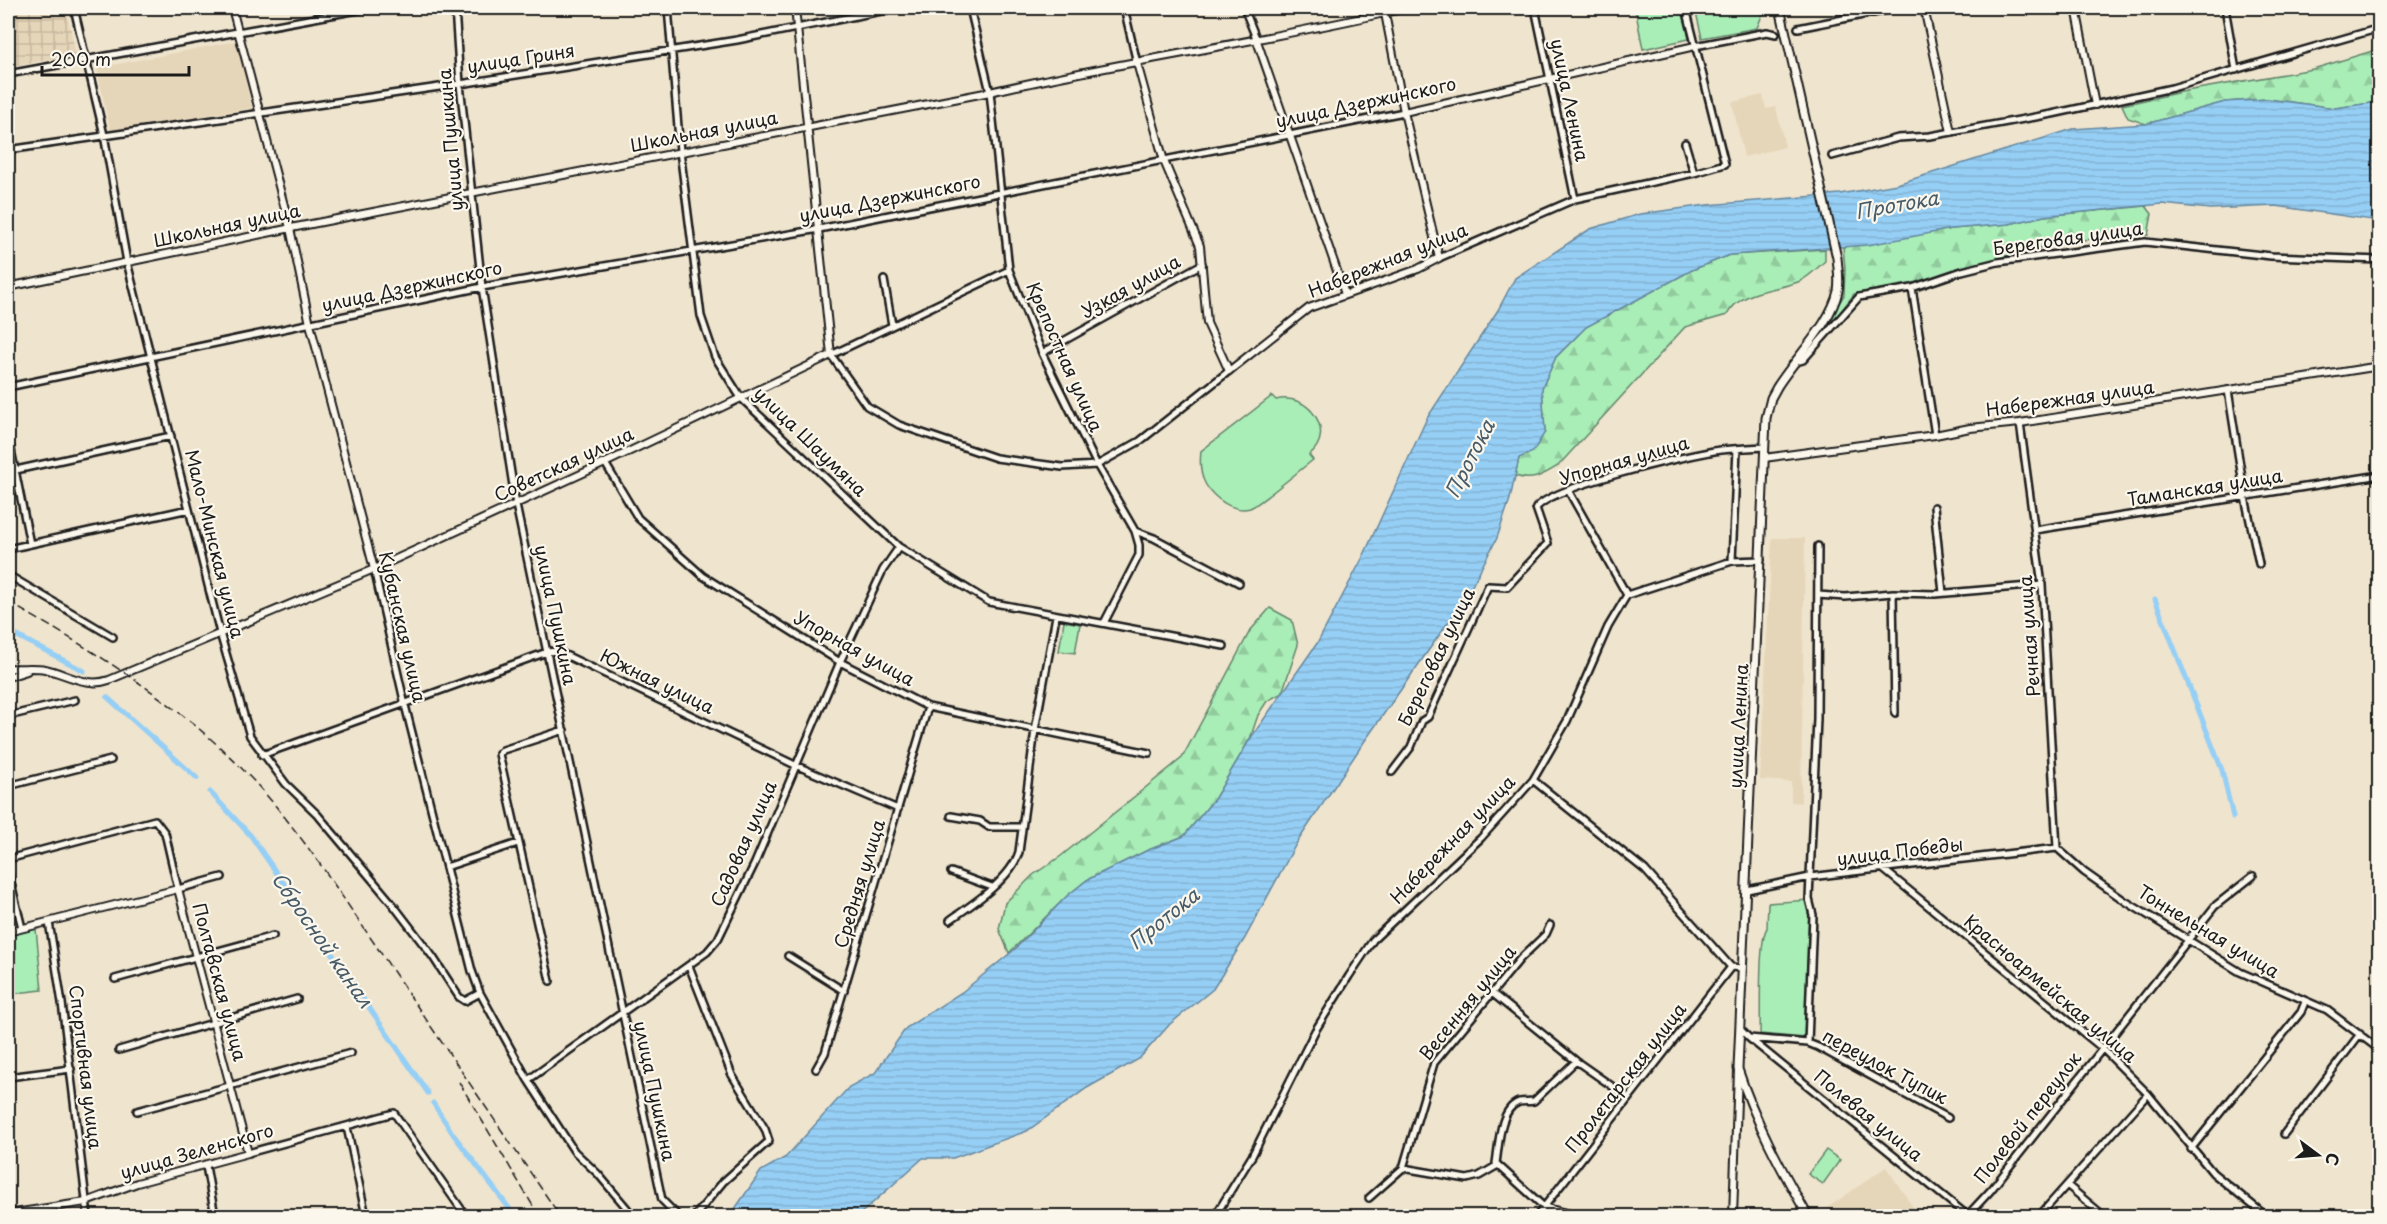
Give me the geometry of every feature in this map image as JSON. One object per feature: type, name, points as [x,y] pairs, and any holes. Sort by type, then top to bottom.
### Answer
[{"type":"main road","name":"улица Ленина","points":[[1738,1069],[1764,447],[1768,406],[1793,363],[1826,319],[1835,301],[1839,278],[1837,258],[1780,8]]},
{"type":"main road","points":[[1738,1069],[1773,1155],[1808,1216]]},
{"type":"street","name":"Мало-Минская улица","points":[[74,8],[104,135],[127,262],[220,633],[250,736],[286,784],[317,814],[391,902],[433,957],[459,998],[465,1001],[480,993]]},
{"type":"street","name":"Кубанская улица","points":[[232,8],[290,228],[310,324],[374,569],[405,705],[472,971],[480,993],[528,1080],[574,1151],[598,1174],[631,1214]]},
{"type":"street","points":[[8,74],[238,30],[369,8]]},
{"type":"street","name":"улица Пушкина","points":[[455,8],[460,84],[482,287],[516,505],[662,1200],[678,1216]]},
{"type":"street","name":"улица Шаумяна","points":[[668,8],[680,151],[701,316],[715,357],[741,398],[899,547],[989,602],[1224,646]]},
{"type":"street","points":[[795,8],[831,355],[867,406],[899,425],[996,458],[1062,467],[1096,465]]},
{"type":"street","name":"улица Гриня","points":[[8,150],[460,84],[737,40],[896,8]]},
{"type":"street","name":"Крепостная улица","points":[[970,8],[990,92],[1009,270],[1042,353],[1096,465],[1135,531],[1139,544],[1139,555],[1104,623]]},
{"type":"street","points":[[1124,8],[1164,162],[1200,246],[1207,323],[1230,371]]},
{"type":"street","points":[[1244,8],[1345,294]]},
{"type":"street","name":"Школьная улица","points":[[8,286],[290,228],[990,92],[1057,76],[1137,63],[1384,10],[1406,8]]},
{"type":"street","name":"улица Ленина","points":[[1535,8],[1575,199]]},
{"type":"street","points":[[1686,8],[1695,46]]},
{"type":"street","points":[[1798,27],[1898,8]]},
{"type":"street","points":[[1924,8],[1951,132]]},
{"type":"street","points":[[2076,8],[2095,105]]},
{"type":"street","points":[[2225,8],[2236,70]]},
{"type":"street","points":[[1384,10],[1404,112],[1439,258]]},
{"type":"street","points":[[1832,156],[1898,138],[1951,132],[2095,105],[2172,87],[2379,28]]},
{"type":"street","name":"улица Дзержинского","points":[[8,387],[482,287],[819,229],[1164,162],[1288,134],[1404,112],[1695,46],[1767,32],[1776,34]]},
{"type":"street","name":"Набережная улица","points":[[1096,465],[1140,441],[1309,308],[1418,269],[1575,199],[1725,164],[1695,46]]},
{"type":"street","points":[[1685,143],[1694,173]]},
{"type":"street","name":"Береговая улица","points":[[1793,363],[1803,360],[1859,297],[1912,288],[1962,271],[1998,262],[2145,242],[2271,256],[2379,260]]},
{"type":"street","name":"Узкая улица","points":[[1042,353],[1202,264]]},
{"type":"street","name":"Советская улица","points":[[8,669],[43,669],[87,682],[100,683],[173,655],[516,505],[1009,270]]},
{"type":"street","points":[[884,280],[892,326]]},
{"type":"street","points":[[1912,288],[1935,435]]},
{"type":"street","name":"Набережная улица","points":[[1764,458],[1935,435],[1970,428],[2020,423],[2379,366]]},
{"type":"street","points":[[2228,390],[2245,497],[2259,564]]},
{"type":"street","name":"Речная улица","points":[[2020,423],[2042,585],[2057,848]]},
{"type":"street","points":[[8,435],[30,544]]},
{"type":"street","points":[[16,471],[171,436]]},
{"type":"street","name":"Упорная улица","points":[[1545,546],[1548,543],[1536,508],[1541,502],[1568,490],[1666,462],[1716,451],[1764,447]]},
{"type":"street","points":[[1732,561],[1737,449]]},
{"type":"street","name":"Упорная улица","points":[[605,463],[638,518],[703,576],[840,662],[928,707],[1149,753]]},
{"type":"street","name":"Таманская улица","points":[[2035,530],[2379,475]]},
{"type":"street","points":[[1568,490],[1627,595],[1732,561],[1761,560]]},
{"type":"street","points":[[1934,507],[1943,593]]},
{"type":"street","points":[[8,549],[189,509]]},
{"type":"street","points":[[1135,531],[1154,538],[1239,583]]},
{"type":"street","name":"Береговая улица","points":[[1392,772],[1411,747],[1422,721],[1428,717],[1488,586],[1507,587],[1545,546]]},
{"type":"street","points":[[1808,1043],[1813,915],[1809,899],[1809,877],[1817,719],[1818,546]]},
{"type":"street","name":"Садовая улица","points":[[528,1080],[689,966],[707,952],[718,939],[755,863],[840,662],[883,570],[899,547]]},
{"type":"street","points":[[8,574],[113,637]]},
{"type":"street","points":[[1818,595],[1845,597],[1893,593],[1943,593],[2042,585]]},
{"type":"street","points":[[1893,593],[1895,713]]},
{"type":"street","name":"Набережная улица","points":[[1215,1216],[1252,1156],[1315,1031],[1373,940],[1481,837],[1533,780],[1567,721],[1608,627],[1627,595]]},
{"type":"street","points":[[950,920],[976,902],[1015,865],[1035,730],[1056,616]]},
{"type":"street","name":"Южная улица","points":[[547,652],[557,651],[795,765],[898,809]]},
{"type":"street","points":[[262,755],[547,652]]},
{"type":"street","points":[[8,669],[13,672],[9,677]]},
{"type":"street","points":[[9,677],[34,669]]},
{"type":"street","points":[[8,716],[75,700]]},
{"type":"street","name":"Средняя улица","points":[[816,1069],[825,1053],[928,707]]},
{"type":"street","points":[[550,981],[499,754],[503,750],[564,730]]},
{"type":"street","points":[[8,786],[111,760]]},
{"type":"street","points":[[1533,780],[1644,870],[1731,967],[1743,968]]},
{"type":"street","points":[[951,816],[980,821],[989,827],[1022,827]]},
{"type":"street","name":"Полтавская улица","points":[[8,859],[155,820],[165,833],[248,1153]]},
{"type":"street","points":[[446,867],[518,843]]},
{"type":"street","name":"улица Победы","points":[[1747,890],[1809,877],[2057,848]]},
{"type":"street","name":"Тоннельная улица","points":[[2057,848],[2084,872],[2240,972],[2327,1010],[2379,1050]]},
{"type":"street","name":"Красноармейская улица","points":[[1883,869],[2102,1048],[2148,1094],[2213,1173],[2266,1216]]},
{"type":"street","points":[[8,871],[22,928]]},
{"type":"street","points":[[951,872],[992,887]]},
{"type":"street","name":"Полевой переулок","points":[[1968,1216],[2004,1174],[2215,906],[2253,876]]},
{"type":"street","points":[[8,932],[222,877]]},
{"type":"street","points":[[8,905],[16,903]]},
{"type":"street","name":"Спортивная улица","points":[[49,922],[88,1216]]},
{"type":"street","name":"Весенняя улица","points":[[1403,1168],[1434,1063],[1520,959],[1546,934],[1550,925]]},
{"type":"street","points":[[115,979],[196,955],[273,936]]},
{"type":"street","points":[[788,956],[844,991]]},
{"type":"street","points":[[689,966],[732,1075],[765,1129],[769,1141],[723,1182],[695,1216]]},
{"type":"street","name":"Пролетарская улица","points":[[1537,1216],[1731,967]]},
{"type":"street","points":[[1492,993],[1576,1060],[1629,1098]]},
{"type":"street","points":[[119,1050],[297,999]]},
{"type":"street","points":[[2191,1149],[2301,1012],[2305,1002]]},
{"type":"street","points":[[1741,1029],[1749,1038]]},
{"type":"street","points":[[2284,1134],[2360,1034]]},
{"type":"street","name":"переулок Тупик","points":[[1749,1038],[1808,1043],[1830,1052],[1948,1118]]},
{"type":"street","name":"Полевая улица","points":[[1749,1038],[1968,1216]]},
{"type":"street","points":[[137,1111],[351,1053]]},
{"type":"street","points":[[1576,1060],[1534,1101],[1518,1102],[1509,1109],[1500,1137],[1496,1163],[1544,1207],[1579,1216]]},
{"type":"street","points":[[8,1077],[70,1069]]},
{"type":"street","name":"улица Ленина","points":[[1733,1216],[1738,1069]]},
{"type":"street","points":[[1737,1092],[1746,1093]]},
{"type":"street","points":[[2039,1216],[2148,1094]]},
{"type":"street","name":"улица Зеленского","points":[[8,1214],[86,1202],[137,1183],[394,1113],[466,1216]]},
{"type":"street","points":[[347,1127],[366,1216]]},
{"type":"street","points":[[1369,1198],[1403,1168],[1467,1179],[1479,1176],[1498,1165]]},
{"type":"street","points":[[206,1166],[215,1216]]},
{"type":"street","points":[[2067,1185],[2104,1216]]},
{"type":"shaded area","points":[[8,8],[66,8],[76,54],[8,68]]},
{"type":"shaded area","points":[[236,41],[252,108],[110,130],[97,68]]},
{"type":"shaded area","points":[[1763,95],[1766,109],[1776,107],[1785,147],[1744,157],[1732,102]]},
{"type":"shaded area","points":[[1772,538],[1805,538],[1801,803],[1791,802],[1791,782],[1760,780]]},
{"type":"shaded area","points":[[1886,1167],[1919,1216],[1832,1216],[1827,1208]]},
{"type":"green space","points":[[1635,8],[1683,8],[1689,39],[1643,49]]},
{"type":"green space","points":[[1695,8],[1765,8],[1757,28],[1702,38]]},
{"type":"green space","points":[[2379,49],[2379,102],[2335,108],[2267,99],[2225,102],[2146,124],[2128,118],[2122,105],[2186,91],[2313,69]]},
{"type":"green space","points":[[2146,206],[2152,214],[2148,235],[2081,240],[2022,251],[1911,285],[1854,294],[1826,331],[1823,330],[1844,295],[1843,247],[1952,229],[2009,224],[2044,216]]},
{"type":"green space","points":[[1825,249],[1825,261],[1802,280],[1758,292],[1740,301],[1727,315],[1685,327],[1558,466],[1533,478],[1515,476],[1519,458],[1545,432],[1542,388],[1556,357],[1586,327],[1692,270],[1730,255]]},
{"type":"green space","points":[[1272,396],[1276,400],[1288,399],[1298,402],[1308,407],[1315,416],[1320,435],[1317,446],[1309,455],[1313,460],[1255,505],[1245,509],[1235,508],[1217,497],[1203,480],[1200,463],[1201,451]]},
{"type":"green space","points":[[1270,608],[1292,620],[1298,645],[1282,693],[1267,701],[1258,715],[1250,739],[1215,798],[1184,836],[1146,851],[1087,880],[1067,896],[1009,953],[999,929],[1005,903],[1033,875],[1061,856],[1182,758],[1250,631]]},
{"type":"green space","points":[[1064,621],[1080,624],[1075,653],[1059,651]]},
{"type":"green space","points":[[1809,900],[1806,1038],[1760,1034],[1761,962],[1767,928],[1768,903]]},
{"type":"green space","points":[[36,929],[42,990],[8,994],[8,936]]},
{"type":"green space","points":[[1826,1150],[1840,1160],[1823,1184],[1808,1174]]},
{"type":"water","name":"Протока","points":[[2267,99],[2335,108],[2379,102],[2379,221],[2276,206],[2210,209],[2162,204],[2044,216],[2009,224],[1952,229],[1868,245],[1730,255],[1692,270],[1586,327],[1556,357],[1542,388],[1545,432],[1533,452],[1519,458],[1510,499],[1497,538],[1466,597],[1364,742],[1296,844],[1245,938],[1213,989],[1170,1024],[1139,1059],[1087,1088],[1027,1131],[953,1158],[923,1158],[858,1216],[730,1216],[761,1171],[786,1157],[849,1087],[875,1073],[906,1028],[962,992],[1014,950],[1067,896],[1087,880],[1146,851],[1184,836],[1215,798],[1250,739],[1318,642],[1363,557],[1427,418],[1498,310],[1515,278],[1590,229],[1640,214],[1707,205],[1840,194],[1897,184],[2073,129],[2146,124],[2225,102]]},
{"type":"waterway","points":[[2155,599],[2222,770],[2233,817]]},
{"type":"waterway","name":"Сбросной канал","points":[[8,631],[84,671]]},
{"type":"waterway","name":"Сбросной канал","points":[[107,697],[197,778]]},
{"type":"waterway","name":"Сбросной канал","points":[[210,792],[251,836],[428,1093]]},
{"type":"waterway","name":"Сбросной канал","points":[[433,1103],[453,1134],[515,1216]]},
{"type":"railway","points":[[8,602],[72,639],[165,701],[222,749],[259,786],[325,871],[560,1216]]},
{"type":"railway","points":[[459,1082],[539,1216]]}]
